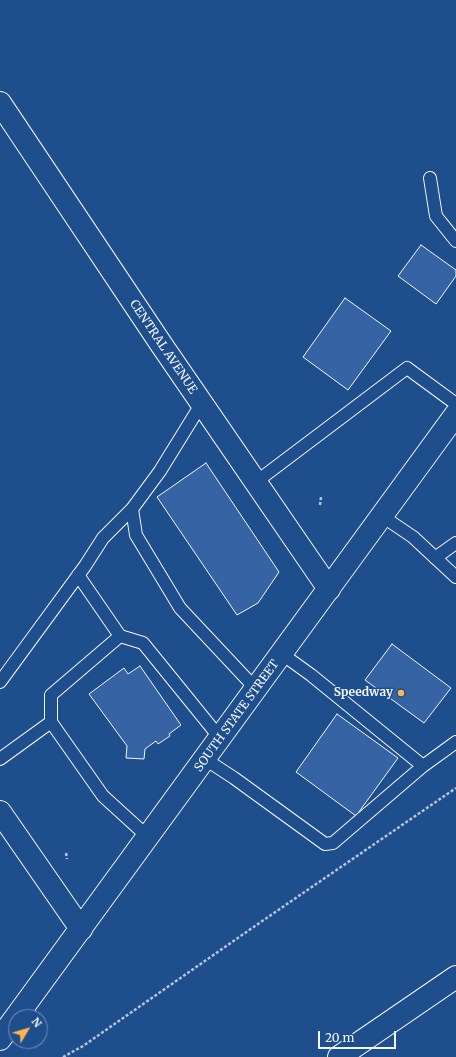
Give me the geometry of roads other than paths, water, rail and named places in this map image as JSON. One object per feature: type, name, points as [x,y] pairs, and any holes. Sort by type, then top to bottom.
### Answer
[{"type":"street","name":"CENTRAL AVENUE","points":[[0,103],[329,589]]},
{"type":"street","name":"SOUTH STATE STREET","points":[[22,1009],[456,414]]},
{"type":"street","points":[[0,812],[81,929]]},
{"type":"street","points":[[339,1057],[456,976]]},
{"type":"street","name":"SOUTH STATE STREET","points":[[0,1039],[8,1028]]},
{"type":"lane","points":[[430,178],[436,216],[456,241]]},
{"type":"lane","points":[[256,482],[407,368],[456,404]]},
{"type":"lane","points":[[0,682],[78,576],[103,538],[132,509],[160,471],[202,403]]},
{"type":"lane","points":[[132,509],[136,535],[180,608],[256,689]]},
{"type":"lane","points":[[382,516],[413,537],[456,577]]},
{"type":"lane","points":[[435,558],[456,543]]},
{"type":"lane","points":[[78,576],[120,636],[143,643],[220,738]]},
{"type":"lane","points":[[120,636],[51,695],[51,722],[103,796],[148,837]]},
{"type":"lane","points":[[282,654],[423,766]]},
{"type":"lane","points":[[0,759],[51,722]]},
{"type":"lane","points":[[205,759],[234,778],[325,844],[333,843],[423,766],[456,742]]},
{"type":"place","name":"Speedway","points":[[401,693]]}]
